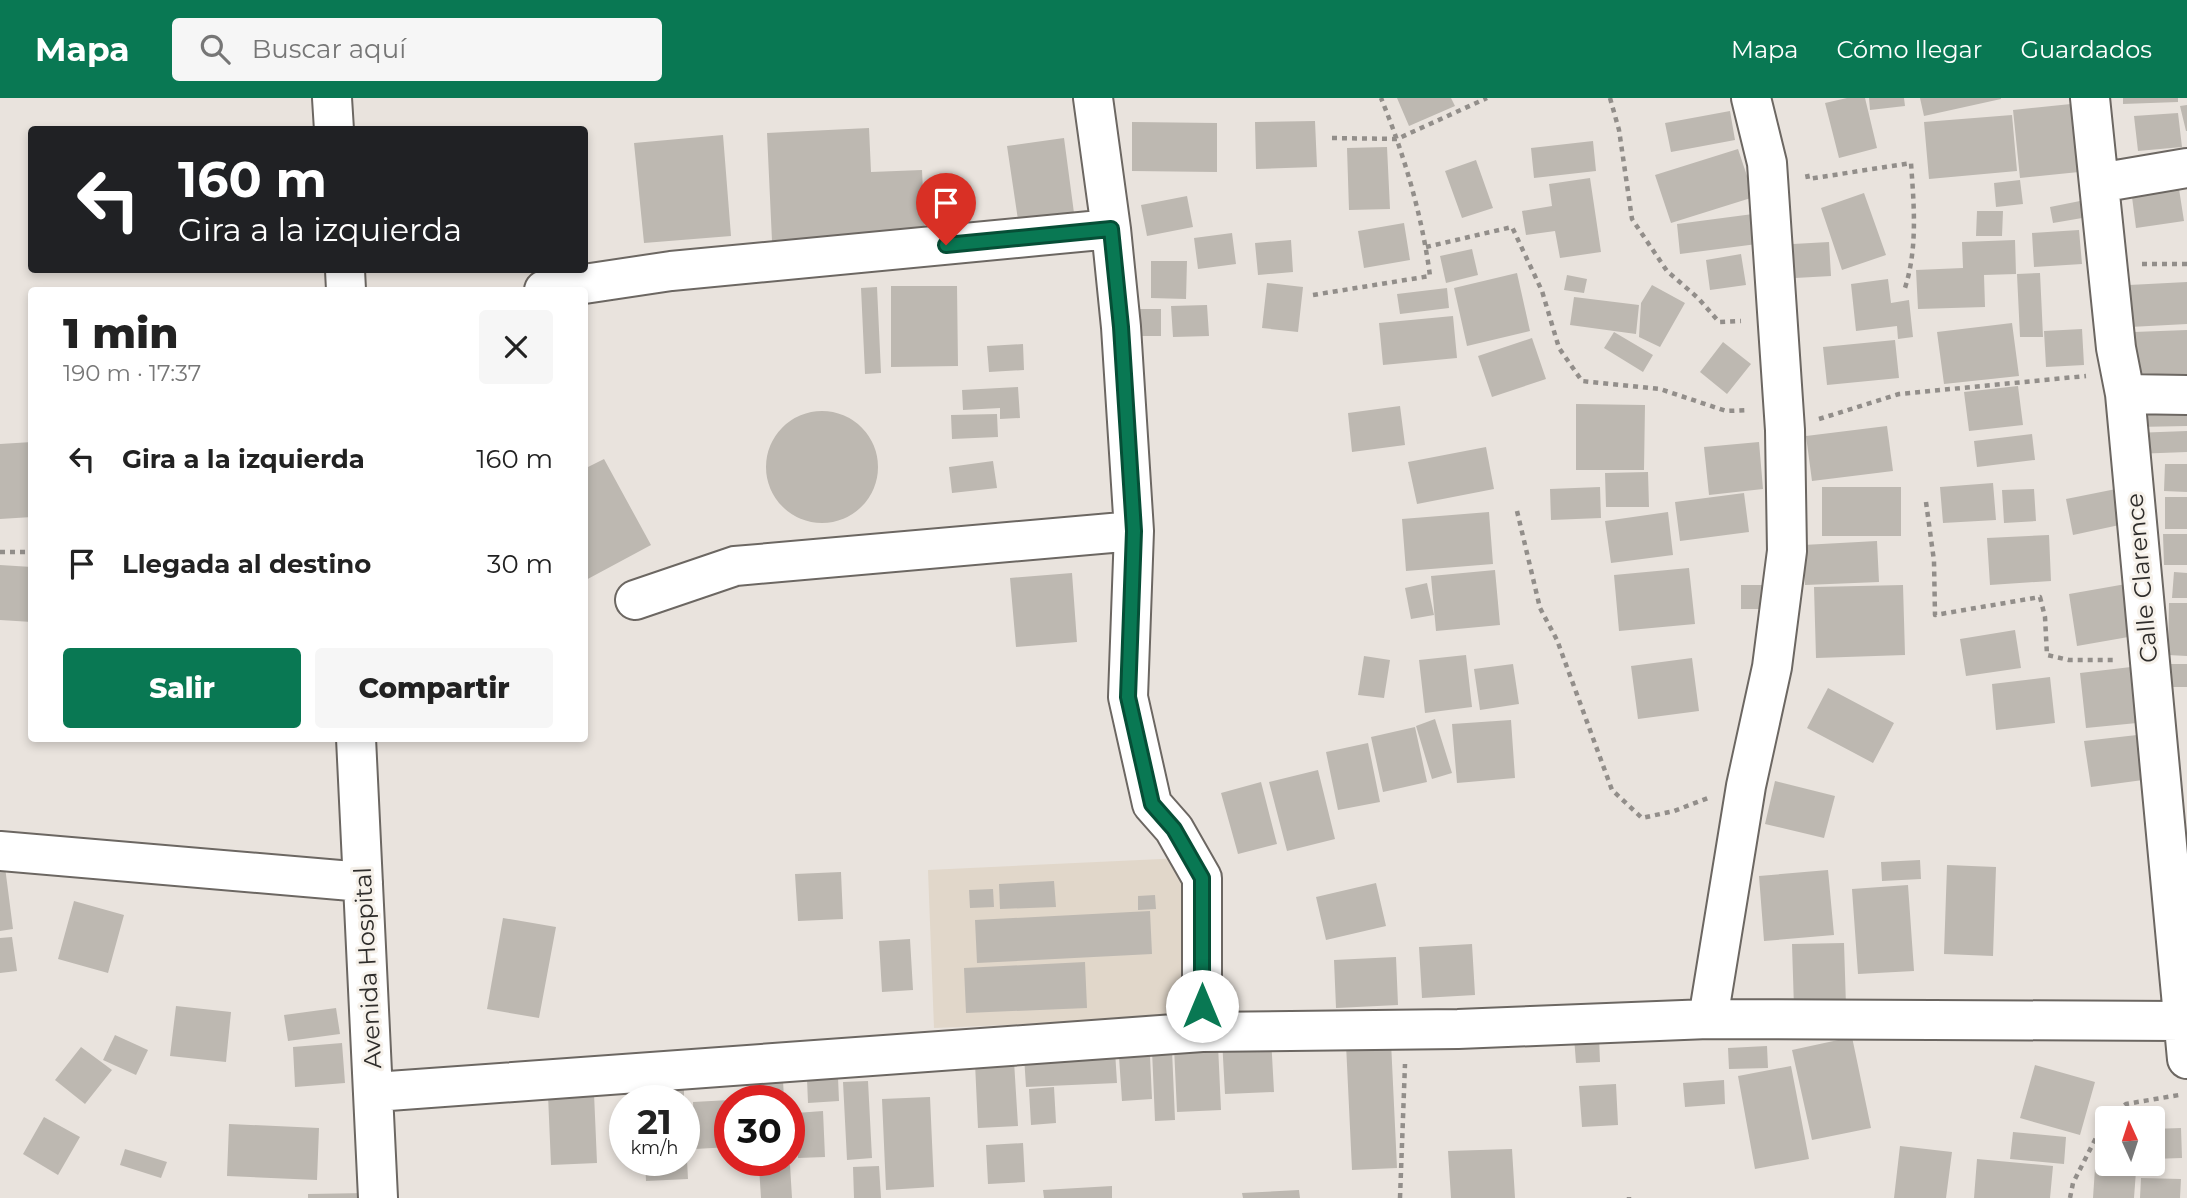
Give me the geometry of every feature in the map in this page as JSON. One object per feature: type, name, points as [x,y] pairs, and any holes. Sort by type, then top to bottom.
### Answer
[{"type":"street","points":[[332,98],[334,126]]},
{"type":"street","points":[[1093,98],[1111,229],[1122,340],[1134,531],[1128,697],[1152,804],[1174,829],[1202,878],[1202,1032]]},
{"type":"street","points":[[1708,1019],[1746,786],[1772,667],[1787,551],[1784,419],[1767,163],[1751,98]]},
{"type":"street","name":"Calle Clarence","points":[[2090,98],[2116,348],[2124,394],[2187,1059]]},
{"type":"street","points":[[2099,183],[2187,168]]},
{"type":"street","points":[[564,287],[671,271],[1111,229]]},
{"type":"street","points":[[2124,394],[2187,395]]},
{"type":"street","points":[[635,600],[734,566],[1134,531]]},
{"type":"street","name":"Avenida Hospital","points":[[356,742],[378,1198]]},
{"type":"street","points":[[0,851],[363,882]]},
{"type":"street","points":[[375,1092],[1202,1032],[1458,1029],[1708,1019],[2182,1021]]},
{"type":"path","points":[[1312,295],[1430,276],[1426,247],[1397,139],[1381,98]]},
{"type":"path","points":[[1332,138],[1397,139],[1487,98]]},
{"type":"path","points":[[1610,98],[1619,130],[1632,219],[1667,271],[1698,298],[1719,322],[1777,319]]},
{"type":"path","points":[[1805,166],[1808,179],[1911,163],[1915,228],[1905,291]]},
{"type":"path","points":[[1426,247],[1512,227],[1542,291],[1559,348],[1582,381],[1660,389],[1726,411],[1784,419],[1899,394],[2094,375],[2116,348]]},
{"type":"path","points":[[2107,264],[2187,264]]},
{"type":"path","points":[[1926,502],[1934,561],[1934,615],[2040,597],[2045,617],[2047,655],[2069,660],[2149,660]]},
{"type":"path","points":[[1517,511],[1540,608],[1557,640],[1612,790],[1642,818],[1674,811],[1746,786]]},
{"type":"path","points":[[0,552],[28,552]]},
{"type":"path","points":[[1400,1198],[1405,1062]]},
{"type":"path","points":[[2124,1106],[2187,1094]]},
{"type":"path","points":[[2070,1198],[2073,1183],[2095,1140]]},
{"type":"shaded area","points":[[1183,858],[1190,1017],[934,1028],[928,870]]},
{"type":"building","points":[[1397,98],[1451,98],[1455,106],[1409,126]]},
{"type":"building","points":[[1847,98],[1865,98],[1877,148],[1839,158],[1825,103]]},
{"type":"building","points":[[1869,98],[1904,98],[1905,106],[1870,110]]},
{"type":"building","points":[[1920,98],[2001,98],[2001,99],[1924,116]]},
{"type":"building","points":[[2123,98],[2178,98],[2178,102],[2123,104]]},
{"type":"building","points":[[2071,104],[2079,172],[2020,178],[2013,110]]},
{"type":"building","points":[[2187,105],[2187,131],[2186,131],[2180,106]]},
{"type":"building","points":[[1730,111],[1735,140],[1671,152],[1665,123]]},
{"type":"building","points":[[2178,113],[2182,147],[2138,151],[2134,116]]},
{"type":"building","points":[[2012,115],[2017,171],[1929,179],[1924,122]]},
{"type":"building","points":[[1315,121],[1317,167],[1256,169],[1255,122]]},
{"type":"building","points":[[1132,122],[1217,123],[1217,172],[1132,171]]},
{"type":"building","points":[[869,128],[871,172],[922,170],[925,233],[772,241],[767,133]]},
{"type":"building","points":[[723,135],[731,236],[644,243],[634,143]]},
{"type":"building","points":[[1064,138],[1074,213],[1018,220],[1007,146]]},
{"type":"building","points":[[1593,141],[1596,171],[1534,178],[1531,148]]},
{"type":"building","points":[[1387,147],[1390,209],[1349,210],[1347,148]]},
{"type":"building","points":[[1738,149],[1754,197],[1671,223],[1655,175]]},
{"type":"building","points":[[1476,160],[1493,208],[1462,218],[1445,171]]},
{"type":"building","points":[[1590,178],[1601,252],[1560,258],[1555,231],[1526,235],[1522,211],[1552,206],[1549,184]]},
{"type":"building","points":[[2020,180],[2023,204],[1996,207],[1994,183]]},
{"type":"building","points":[[2179,189],[2184,221],[2136,228],[2132,197]]},
{"type":"building","points":[[1864,193],[1886,255],[1842,270],[1821,208]]},
{"type":"building","points":[[1187,196],[1193,227],[1147,236],[1141,205]]},
{"type":"building","points":[[2085,200],[2088,217],[2053,223],[2050,207]]},
{"type":"building","points":[[1977,211],[2003,211],[2002,236],[1976,236]]},
{"type":"building","points":[[1753,214],[1757,244],[1680,254],[1677,224]]},
{"type":"building","points":[[1404,223],[1410,260],[1364,268],[1358,231]]},
{"type":"building","points":[[2079,230],[2082,264],[2034,267],[2032,233]]},
{"type":"building","points":[[1232,233],[1236,264],[1198,269],[1194,238]]},
{"type":"building","points":[[1291,240],[1293,272],[1258,275],[1255,243]]},
{"type":"building","points":[[2015,240],[2016,274],[1984,275],[1985,307],[1918,309],[1916,270],[1963,268],[1962,242]]},
{"type":"building","points":[[1829,242],[1831,276],[1795,278],[1793,244]]},
{"type":"building","points":[[1472,249],[1478,275],[1446,283],[1440,256]]},
{"type":"building","points":[[1741,254],[1746,285],[1710,290],[1706,260]]},
{"type":"building","points":[[1151,261],[1187,261],[1186,299],[1151,298]]},
{"type":"building","points":[[1517,273],[1530,331],[1467,346],[1454,288]]},
{"type":"building","points":[[2040,273],[2043,337],[2020,337],[2017,274]]},
{"type":"building","points":[[1567,275],[1587,279],[1584,293],[1564,290]]},
{"type":"building","points":[[1888,279],[1891,303],[1909,300],[1913,337],[1898,339],[1897,326],[1856,331],[1851,284]]},
{"type":"building","points":[[2187,282],[2187,324],[2130,327],[2129,285]]},
{"type":"building","points":[[1267,283],[1303,287],[1298,332],[1262,328]]},
{"type":"building","points":[[1652,285],[1685,303],[1660,347],[1639,337],[1641,303]]},
{"type":"building","points":[[891,286],[957,286],[958,366],[891,367]]},
{"type":"building","points":[[877,287],[881,373],[865,374],[861,288]]},
{"type":"building","points":[[1447,288],[1449,308],[1400,314],[1397,294]]},
{"type":"building","points":[[1574,297],[1639,305],[1636,334],[1570,325]]},
{"type":"building","points":[[1207,305],[1209,336],[1173,337],[1171,306]]},
{"type":"building","points":[[1129,309],[1161,309],[1161,336],[1129,336]]},
{"type":"building","points":[[1453,316],[1457,358],[1383,365],[1379,323]]},
{"type":"building","points":[[2012,323],[2019,376],[1944,384],[1937,332]]},
{"type":"building","points":[[2082,329],[2084,365],[2046,367],[2044,331]]},
{"type":"building","points":[[2187,330],[2187,384],[2136,386],[2134,332]]},
{"type":"building","points":[[1614,332],[1653,355],[1643,372],[1604,348]]},
{"type":"building","points":[[1532,338],[1546,379],[1492,397],[1478,356]]},
{"type":"building","points":[[1895,340],[1899,378],[1827,385],[1823,347]]},
{"type":"building","points":[[1723,342],[1751,364],[1727,394],[1700,372]]},
{"type":"building","points":[[1023,344],[1024,370],[989,372],[987,346]]},
{"type":"building","points":[[2018,386],[2023,425],[1969,431],[1964,392]]},
{"type":"building","points":[[1018,387],[1020,418],[1000,419],[1000,408],[963,410],[962,390]]},
{"type":"building","points":[[1576,404],[1645,405],[1644,470],[1576,470]]},
{"type":"building","points":[[2187,405],[2187,426],[2137,427],[2136,406]]},
{"type":"building","points":[[1400,406],[1405,445],[1352,452],[1348,413]]},
{"type":"building","points":[[822,411],[843,416],[861,428],[873,446],[878,467],[873,488],[861,506],[843,518],[822,523],[801,518],[783,506],[771,488],[766,467],[771,446],[783,428],[801,416]]},
{"type":"building","points":[[997,414],[998,437],[952,439],[951,415]]},
{"type":"building","points":[[1887,426],[1893,471],[1812,481],[1806,436]]},
{"type":"building","points":[[2187,431],[2187,452],[2134,454],[2134,433]]},
{"type":"building","points":[[2032,434],[2035,460],[1977,467],[1974,441]]},
{"type":"building","points":[[28,442],[28,517],[0,519],[0,444]]},
{"type":"building","points":[[1759,442],[1763,489],[1709,495],[1704,447]]},
{"type":"building","points":[[1486,447],[1494,489],[1417,504],[1408,462]]},
{"type":"building","points":[[604,459],[651,545],[588,579],[588,467]]},
{"type":"building","points":[[993,461],[997,488],[952,493],[949,467]]},
{"type":"building","points":[[2165,464],[2187,464],[2187,492],[2164,491]]},
{"type":"building","points":[[1648,472],[1649,507],[1606,507],[1605,473]]},
{"type":"building","points":[[1993,483],[1996,520],[1943,523],[1940,487]]},
{"type":"building","points":[[1600,487],[1601,518],[1551,520],[1550,489]]},
{"type":"building","points":[[1822,487],[1901,487],[1901,536],[1822,536]]},
{"type":"building","points":[[2034,489],[2036,521],[2004,523],[2002,490]]},
{"type":"building","points":[[2116,489],[2124,524],[2073,535],[2066,499]]},
{"type":"building","points":[[1744,493],[1749,532],[1680,541],[1675,502]]},
{"type":"building","points":[[2165,497],[2187,497],[2187,529],[2165,529]]},
{"type":"building","points":[[1489,512],[1493,564],[1406,571],[1402,519]]},
{"type":"building","points":[[1668,512],[1673,555],[1611,563],[1605,521]]},
{"type":"building","points":[[2163,534],[2187,534],[2187,565],[2164,565]]},
{"type":"building","points":[[2049,535],[2051,581],[1990,585],[1987,538]]},
{"type":"building","points":[[1877,541],[1879,582],[1805,585],[1803,545]]},
{"type":"building","points":[[0,565],[28,567],[28,622],[0,620]]},
{"type":"building","points":[[1689,568],[1695,624],[1619,631],[1614,575]]},
{"type":"building","points":[[1495,570],[1500,625],[1436,631],[1431,576]]},
{"type":"building","points":[[2174,572],[2187,573],[2187,598],[2172,598]]},
{"type":"building","points":[[1072,573],[1077,642],[1016,647],[1010,578]]},
{"type":"building","points":[[1427,583],[1434,615],[1411,619],[1405,588]]},
{"type":"building","points":[[2126,584],[2134,636],[2077,646],[2069,594]]},
{"type":"building","points":[[1741,585],[1767,585],[1768,609],[1741,609]]},
{"type":"building","points":[[1903,585],[1905,655],[1816,658],[1814,587]]},
{"type":"building","points":[[2169,603],[2187,603],[2187,656],[2168,655]]},
{"type":"building","points":[[2015,630],[2021,668],[1966,676],[1960,639]]},
{"type":"building","points":[[1466,655],[1472,707],[1425,713],[1419,660]]},
{"type":"building","points":[[1364,656],[1390,660],[1384,698],[1358,695]]},
{"type":"building","points":[[1692,658],[1699,711],[1638,719],[1631,666]]},
{"type":"building","points":[[1513,664],[1519,704],[1480,710],[1474,669]]},
{"type":"building","points":[[2166,664],[2187,664],[2187,687],[2167,687]]},
{"type":"building","points":[[2131,667],[2137,723],[2086,728],[2080,673]]},
{"type":"building","points":[[2050,677],[2055,723],[1996,730],[1992,684]]},
{"type":"building","points":[[1828,688],[1894,723],[1873,763],[1807,728]]},
{"type":"building","points":[[1435,719],[1452,773],[1432,779],[1416,726]]},
{"type":"building","points":[[1511,720],[1515,778],[1457,783],[1452,724]]},
{"type":"building","points":[[1415,727],[1427,782],[1383,792],[1371,737]]},
{"type":"building","points":[[2137,735],[2143,780],[2091,787],[2084,741]]},
{"type":"building","points":[[1368,743],[1380,802],[1338,810],[1326,752]]},
{"type":"building","points":[[1318,770],[1335,839],[1287,851],[1269,782]]},
{"type":"building","points":[[1775,781],[1835,796],[1824,838],[1765,824]]},
{"type":"building","points":[[1261,782],[1277,844],[1238,854],[1221,793]]},
{"type":"building","points":[[1920,860],[1921,879],[1882,881],[1881,862]]},
{"type":"building","points":[[1947,865],[1996,867],[1993,956],[1944,954]]},
{"type":"building","points":[[5,867],[13,929],[0,931],[0,868]]},
{"type":"building","points":[[1828,870],[1834,935],[1764,941],[1759,876]]},
{"type":"building","points":[[841,872],[843,919],[798,921],[795,874]]},
{"type":"building","points":[[1054,881],[1056,907],[1000,909],[999,884]]},
{"type":"building","points":[[1376,883],[1386,926],[1326,940],[1316,897]]},
{"type":"building","points":[[1908,885],[1914,971],[1858,974],[1852,889]]},
{"type":"building","points":[[993,889],[994,907],[970,908],[969,890]]},
{"type":"building","points":[[1155,895],[1156,909],[1138,910],[1138,896]]},
{"type":"building","points":[[74,901],[124,915],[108,973],[58,959]]},
{"type":"building","points":[[1150,911],[1152,954],[977,963],[975,920]]},
{"type":"building","points":[[503,918],[556,927],[539,1018],[487,1009]]},
{"type":"building","points":[[12,937],[17,971],[0,973],[0,938]]},
{"type":"building","points":[[910,939],[913,990],[882,992],[879,941]]},
{"type":"building","points":[[1844,943],[1846,1006],[1794,1008],[1792,944]]},
{"type":"building","points":[[1472,944],[1475,995],[1422,998],[1419,947]]},
{"type":"building","points":[[1396,957],[1398,1005],[1336,1008],[1334,960]]},
{"type":"building","points":[[1085,962],[1087,1008],[966,1013],[964,968]]},
{"type":"building","points":[[176,1006],[231,1012],[226,1062],[170,1056]]},
{"type":"building","points":[[336,1008],[340,1034],[288,1041],[284,1015]]},
{"type":"building","points":[[115,1035],[148,1050],[136,1075],[103,1060]]},
{"type":"building","points":[[1271,1037],[1274,1092],[1225,1094],[1222,1039]]},
{"type":"building","points":[[1574,1037],[1599,1037],[1600,1062],[1576,1063]]},
{"type":"building","points":[[1852,1037],[1871,1128],[1812,1140],[1792,1050]]},
{"type":"building","points":[[1391,1042],[1397,1168],[1352,1170],[1346,1044]]},
{"type":"building","points":[[342,1043],[345,1083],[295,1087],[293,1047]]},
{"type":"building","points":[[1218,1045],[1221,1110],[1177,1112],[1174,1047]]},
{"type":"building","points":[[1767,1046],[1768,1068],[1729,1069],[1728,1048]]},
{"type":"building","points":[[81,1047],[112,1070],[85,1104],[55,1080]]},
{"type":"building","points":[[1152,1050],[1172,1050],[1175,1120],[1155,1121]]},
{"type":"building","points":[[1115,1051],[1117,1083],[1026,1087],[1024,1056]]},
{"type":"building","points":[[1150,1056],[1152,1099],[1122,1101],[1119,1057]]},
{"type":"building","points":[[1014,1061],[1018,1126],[978,1128],[975,1063]]},
{"type":"building","points":[[2035,1065],[2095,1082],[2080,1135],[2020,1118]]},
{"type":"building","points":[[1791,1066],[1809,1159],[1755,1169],[1738,1076]]},
{"type":"building","points":[[838,1077],[839,1101],[808,1103],[807,1079]]},
{"type":"building","points":[[783,1079],[783,1085],[750,1085],[750,1081]]},
{"type":"building","points":[[1724,1080],[1725,1104],[1685,1107],[1683,1083]]},
{"type":"building","points":[[868,1081],[872,1158],[847,1160],[843,1082]]},
{"type":"building","points":[[1616,1084],[1618,1125],[1582,1127],[1579,1086]]},
{"type":"building","points":[[1054,1087],[1056,1123],[1031,1125],[1029,1089]]},
{"type":"building","points":[[594,1093],[597,1163],[551,1165],[548,1095]]},
{"type":"building","points":[[930,1097],[934,1187],[886,1190],[882,1099]]},
{"type":"building","points":[[714,1101],[714,1148],[700,1149],[700,1102]]},
{"type":"building","points":[[823,1111],[825,1157],[805,1158],[805,1112]]},
{"type":"building","points":[[44,1117],[80,1137],[58,1175],[23,1154]]},
{"type":"building","points":[[229,1124],[319,1128],[317,1180],[227,1176]]},
{"type":"building","points":[[2181,1128],[2182,1158],[2165,1159],[2165,1129]]},
{"type":"building","points":[[2013,1132],[2066,1137],[2064,1164],[2010,1159]]},
{"type":"building","points":[[1023,1143],[1025,1182],[988,1184],[986,1145]]},
{"type":"building","points":[[1900,1146],[1952,1152],[1946,1198],[1894,1198]]},
{"type":"building","points":[[125,1149],[167,1162],[161,1178],[120,1165]]},
{"type":"building","points":[[1512,1149],[1515,1198],[1451,1198],[1448,1151]]},
{"type":"building","points":[[1977,1159],[2053,1166],[2050,1198],[1974,1198]]},
{"type":"building","points":[[879,1166],[881,1198],[854,1198],[853,1167]]},
{"type":"building","points":[[2095,1168],[2095,1176],[2136,1176],[2134,1198],[2093,1198]]},
{"type":"building","points":[[646,1176],[688,1176],[688,1179],[646,1181]]},
{"type":"building","points":[[760,1176],[791,1176],[792,1198],[761,1198]]},
{"type":"building","points":[[2141,1178],[2181,1179],[2180,1198],[2140,1198]]},
{"type":"building","points":[[1112,1186],[1112,1198],[1044,1198],[1043,1190]]},
{"type":"building","points":[[1299,1190],[1300,1198],[1243,1198],[1242,1193]]},
{"type":"building","points":[[367,1193],[367,1198],[308,1198],[308,1194]]},
{"type":"route","points":[[946,245],[1111,229],[1121,327],[1134,531],[1128,697],[1152,804],[1174,829],[1202,878],[1202,1006]]}]
